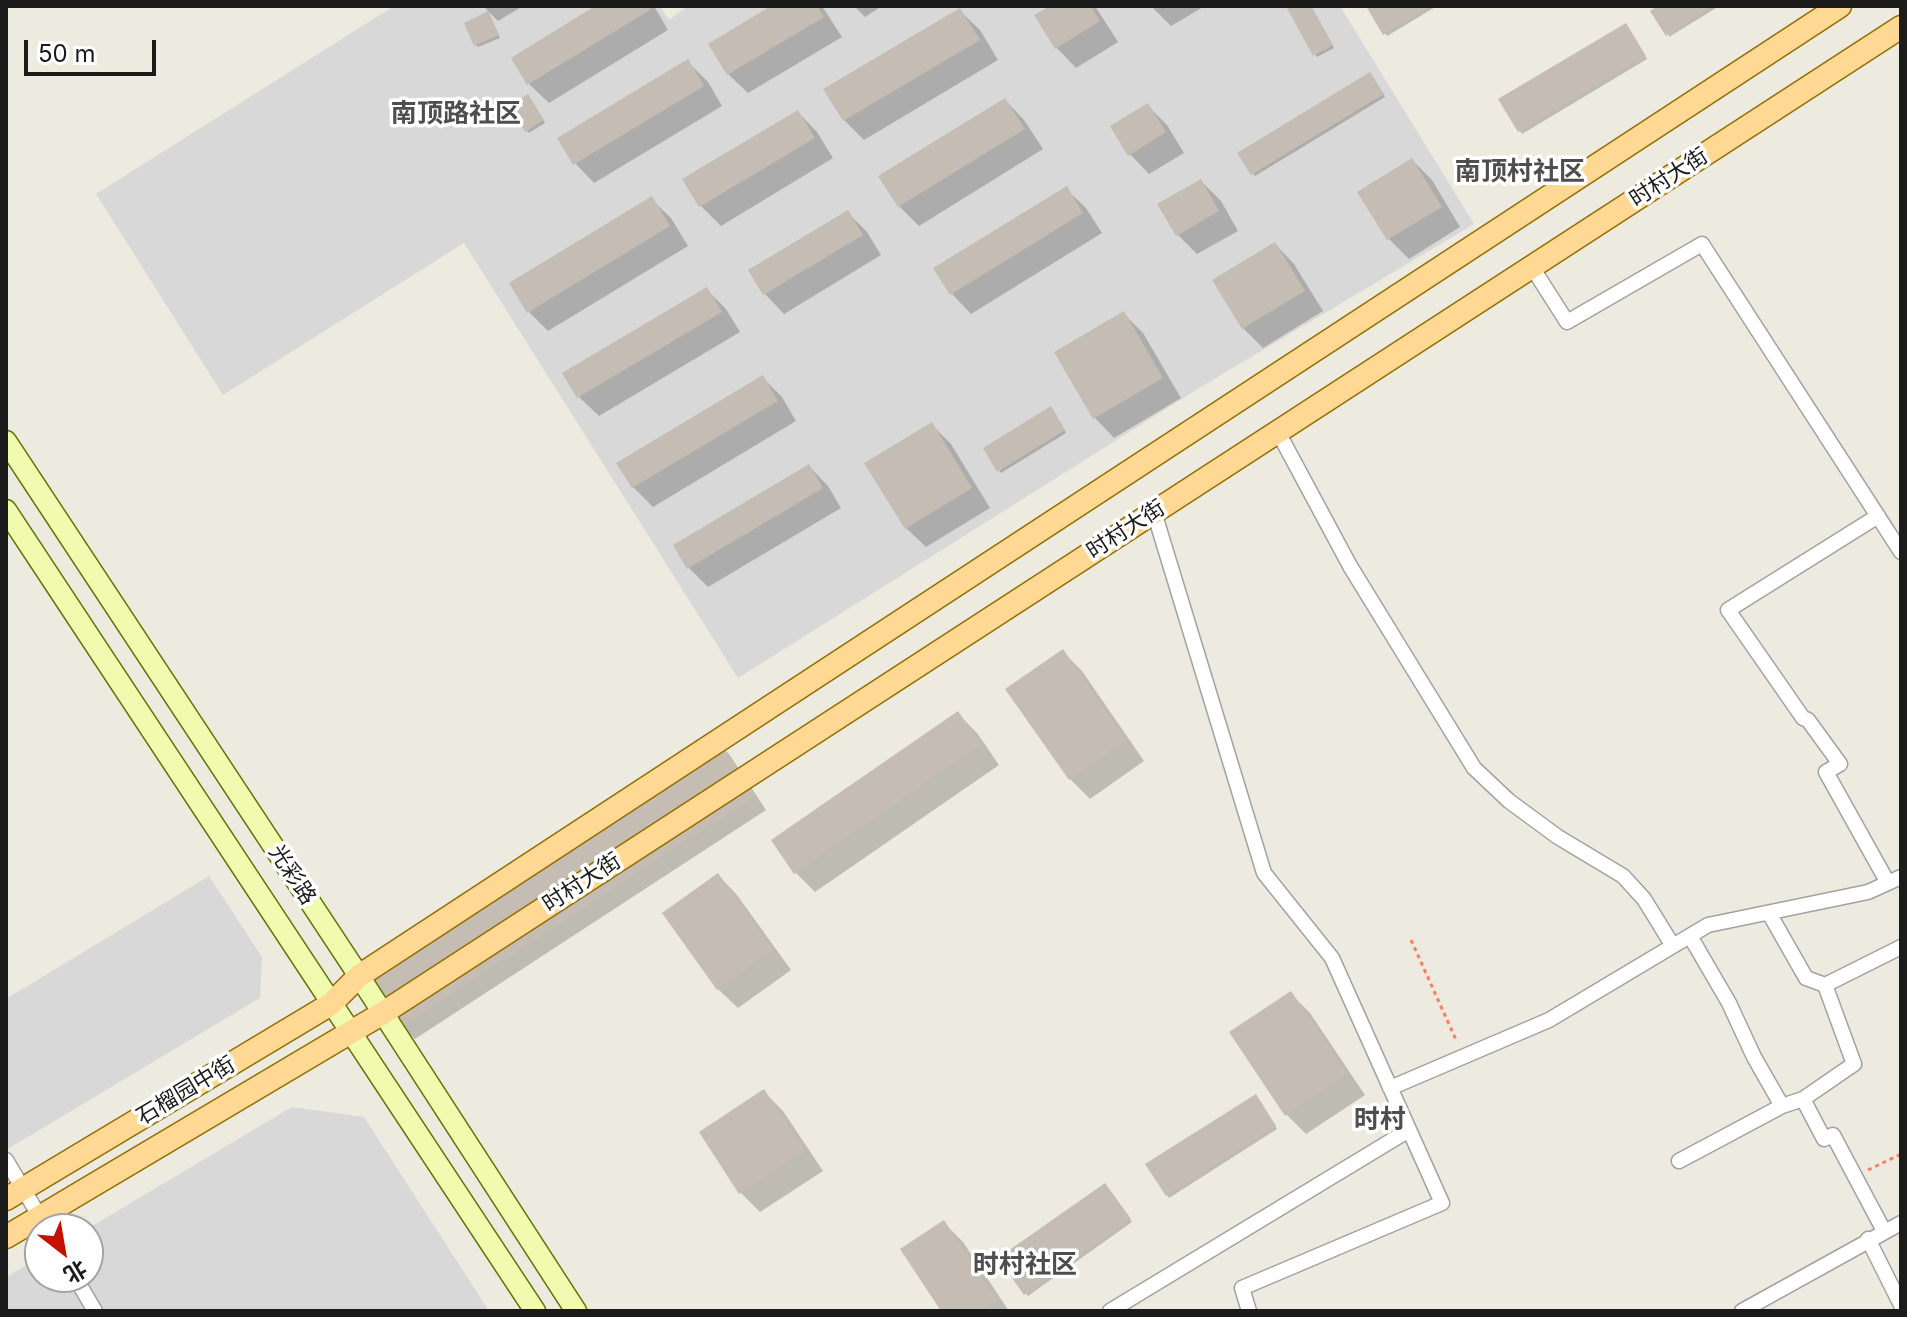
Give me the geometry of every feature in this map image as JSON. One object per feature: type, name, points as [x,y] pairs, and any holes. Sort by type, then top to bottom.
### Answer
[{"type":"main road","name":"时村大街","points":[[359,976],[1840,6]]},
{"type":"main road","name":"时村大街","points":[[349,1032],[383,1013],[1901,27]]},
{"type":"main road","name":"光彩路","points":[[6,441],[576,1311]]},
{"type":"main road","name":"光彩路","points":[[6,510],[535,1311]]},
{"type":"main road","name":"石榴园中街","points":[[15,1194],[331,1004],[359,976]]},
{"type":"main road","name":"石榴园中街","points":[[58,1213],[349,1032]]},
{"type":"street","points":[[1532,267],[1567,322],[1702,244],[1901,552]]},
{"type":"street","points":[[1278,432],[1350,566],[1474,768],[1509,801],[1558,837],[1623,876],[1644,899],[1673,946]]},
{"type":"street","points":[[1154,512],[1264,873],[1332,958],[1442,1203],[1242,1288],[1249,1311]]},
{"type":"street","points":[[1390,1088],[1549,1020],[1708,925],[1868,892],[1894,880],[1826,772],[1840,764],[1808,720],[1803,718],[1728,610],[1878,516]]},
{"type":"street","points":[[1769,913],[1806,978],[1825,985],[1901,947]]},
{"type":"street","points":[[1690,936],[1729,1003],[1754,1057],[1782,1106]]},
{"type":"street","points":[[1679,1161],[1782,1106],[1803,1099],[1854,1064],[1825,985]]},
{"type":"street","points":[[1803,1099],[1824,1139],[1833,1135],[1884,1231]]},
{"type":"street","points":[[1110,1311],[1409,1130]]},
{"type":"street","points":[[6,1160],[15,1194],[35,1213]]},
{"type":"street","points":[[1742,1311],[1901,1223]]},
{"type":"street","points":[[1868,1239],[1901,1305]]},
{"type":"street","points":[[84,1293],[95,1311]]},
{"type":"path","points":[[1411,940],[1463,1057]]},
{"type":"path","points":[[1855,1176],[1901,1154]]},
{"type":"shaded area","points":[[394,6],[660,6],[669,20],[688,6],[1340,6],[1474,224],[1201,387],[738,678],[464,243],[223,395],[96,194]]},
{"type":"shaded area","points":[[209,876],[262,957],[260,998],[6,1150],[6,999]]},
{"type":"shaded area","points":[[292,1107],[364,1117],[489,1311],[6,1311],[6,1277],[24,1266],[24,1293],[104,1293],[104,1219]]},
{"type":"building","points":[[595,6],[648,6],[650,10],[527,85],[511,58]]},
{"type":"building","points":[[771,6],[817,6],[824,17],[727,75],[708,44]]},
{"type":"building","points":[[1050,6],[1091,6],[1100,21],[1055,49],[1034,15]]},
{"type":"building","points":[[1286,6],[1311,6],[1333,45],[1313,56]]},
{"type":"building","points":[[1366,6],[1431,6],[1383,35]]},
{"type":"building","points":[[1657,6],[1713,6],[1666,36],[1650,11]]},
{"type":"building","points":[[960,8],[980,40],[843,121],[823,89]]},
{"type":"building","points":[[488,11],[499,35],[474,46],[464,23]]},
{"type":"building","points":[[1626,23],[1646,56],[1518,132],[1498,99]]},
{"type":"building","points":[[688,59],[704,86],[573,165],[557,138]]},
{"type":"building","points":[[1370,72],[1384,94],[1251,175],[1237,153]]},
{"type":"building","points":[[528,94],[544,120],[525,132],[509,105]]},
{"type":"building","points":[[1005,98],[1025,129],[898,207],[878,176]]},
{"type":"building","points":[[1148,103],[1166,132],[1128,156],[1110,126]]},
{"type":"building","points":[[798,110],[815,138],[699,207],[682,179]]},
{"type":"building","points":[[1412,158],[1442,207],[1387,240],[1357,192]]},
{"type":"building","points":[[1201,179],[1219,211],[1176,236],[1157,204]]},
{"type":"building","points":[[1067,186],[1083,213],[950,295],[933,268]]},
{"type":"building","points":[[652,196],[670,226],[527,313],[509,283]]},
{"type":"building","points":[[848,210],[863,235],[763,295],[748,270]]},
{"type":"building","points":[[1275,242],[1305,291],[1242,329],[1212,280]]},
{"type":"building","points":[[707,287],[722,312],[577,398],[562,373]]},
{"type":"building","points":[[1124,311],[1163,378],[1093,419],[1054,352]]},
{"type":"building","points":[[763,375],[778,401],[632,488],[616,463]]},
{"type":"building","points":[[1051,406],[1065,430],[997,472],[983,448]]},
{"type":"building","points":[[932,422],[972,488],[905,529],[864,463]]},
{"type":"building","points":[[809,464],[823,488],[687,569],[673,545]]},
{"type":"building","points":[[1063,649],[1126,740],[1069,780],[1005,689]]},
{"type":"building","points":[[958,711],[981,744],[794,874],[771,840]]},
{"type":"building","points":[[717,738],[755,796],[401,1027],[363,969]]},
{"type":"building","points":[[718,873],[773,950],[717,990],[662,913]]},
{"type":"building","points":[[1291,991],[1347,1074],[1285,1116],[1229,1032]]},
{"type":"building","points":[[764,1089],[805,1151],[739,1194],[699,1132]]},
{"type":"building","points":[[1256,1094],[1276,1126],[1166,1196],[1145,1164]]},
{"type":"building","points":[[1105,1183],[1131,1219],[1024,1295],[998,1258]]},
{"type":"building","points":[[944,1220],[997,1301],[981,1311],[941,1311],[900,1249]]},
{"type":"district","name":"南顶路社区","points":[[456,114]]},
{"type":"district","name":"南顶村社区","points":[[1520,172]]},
{"type":"district","name":"时村","points":[[1380,1120]]},
{"type":"district","name":"时村社区","points":[[1025,1265]]}]
